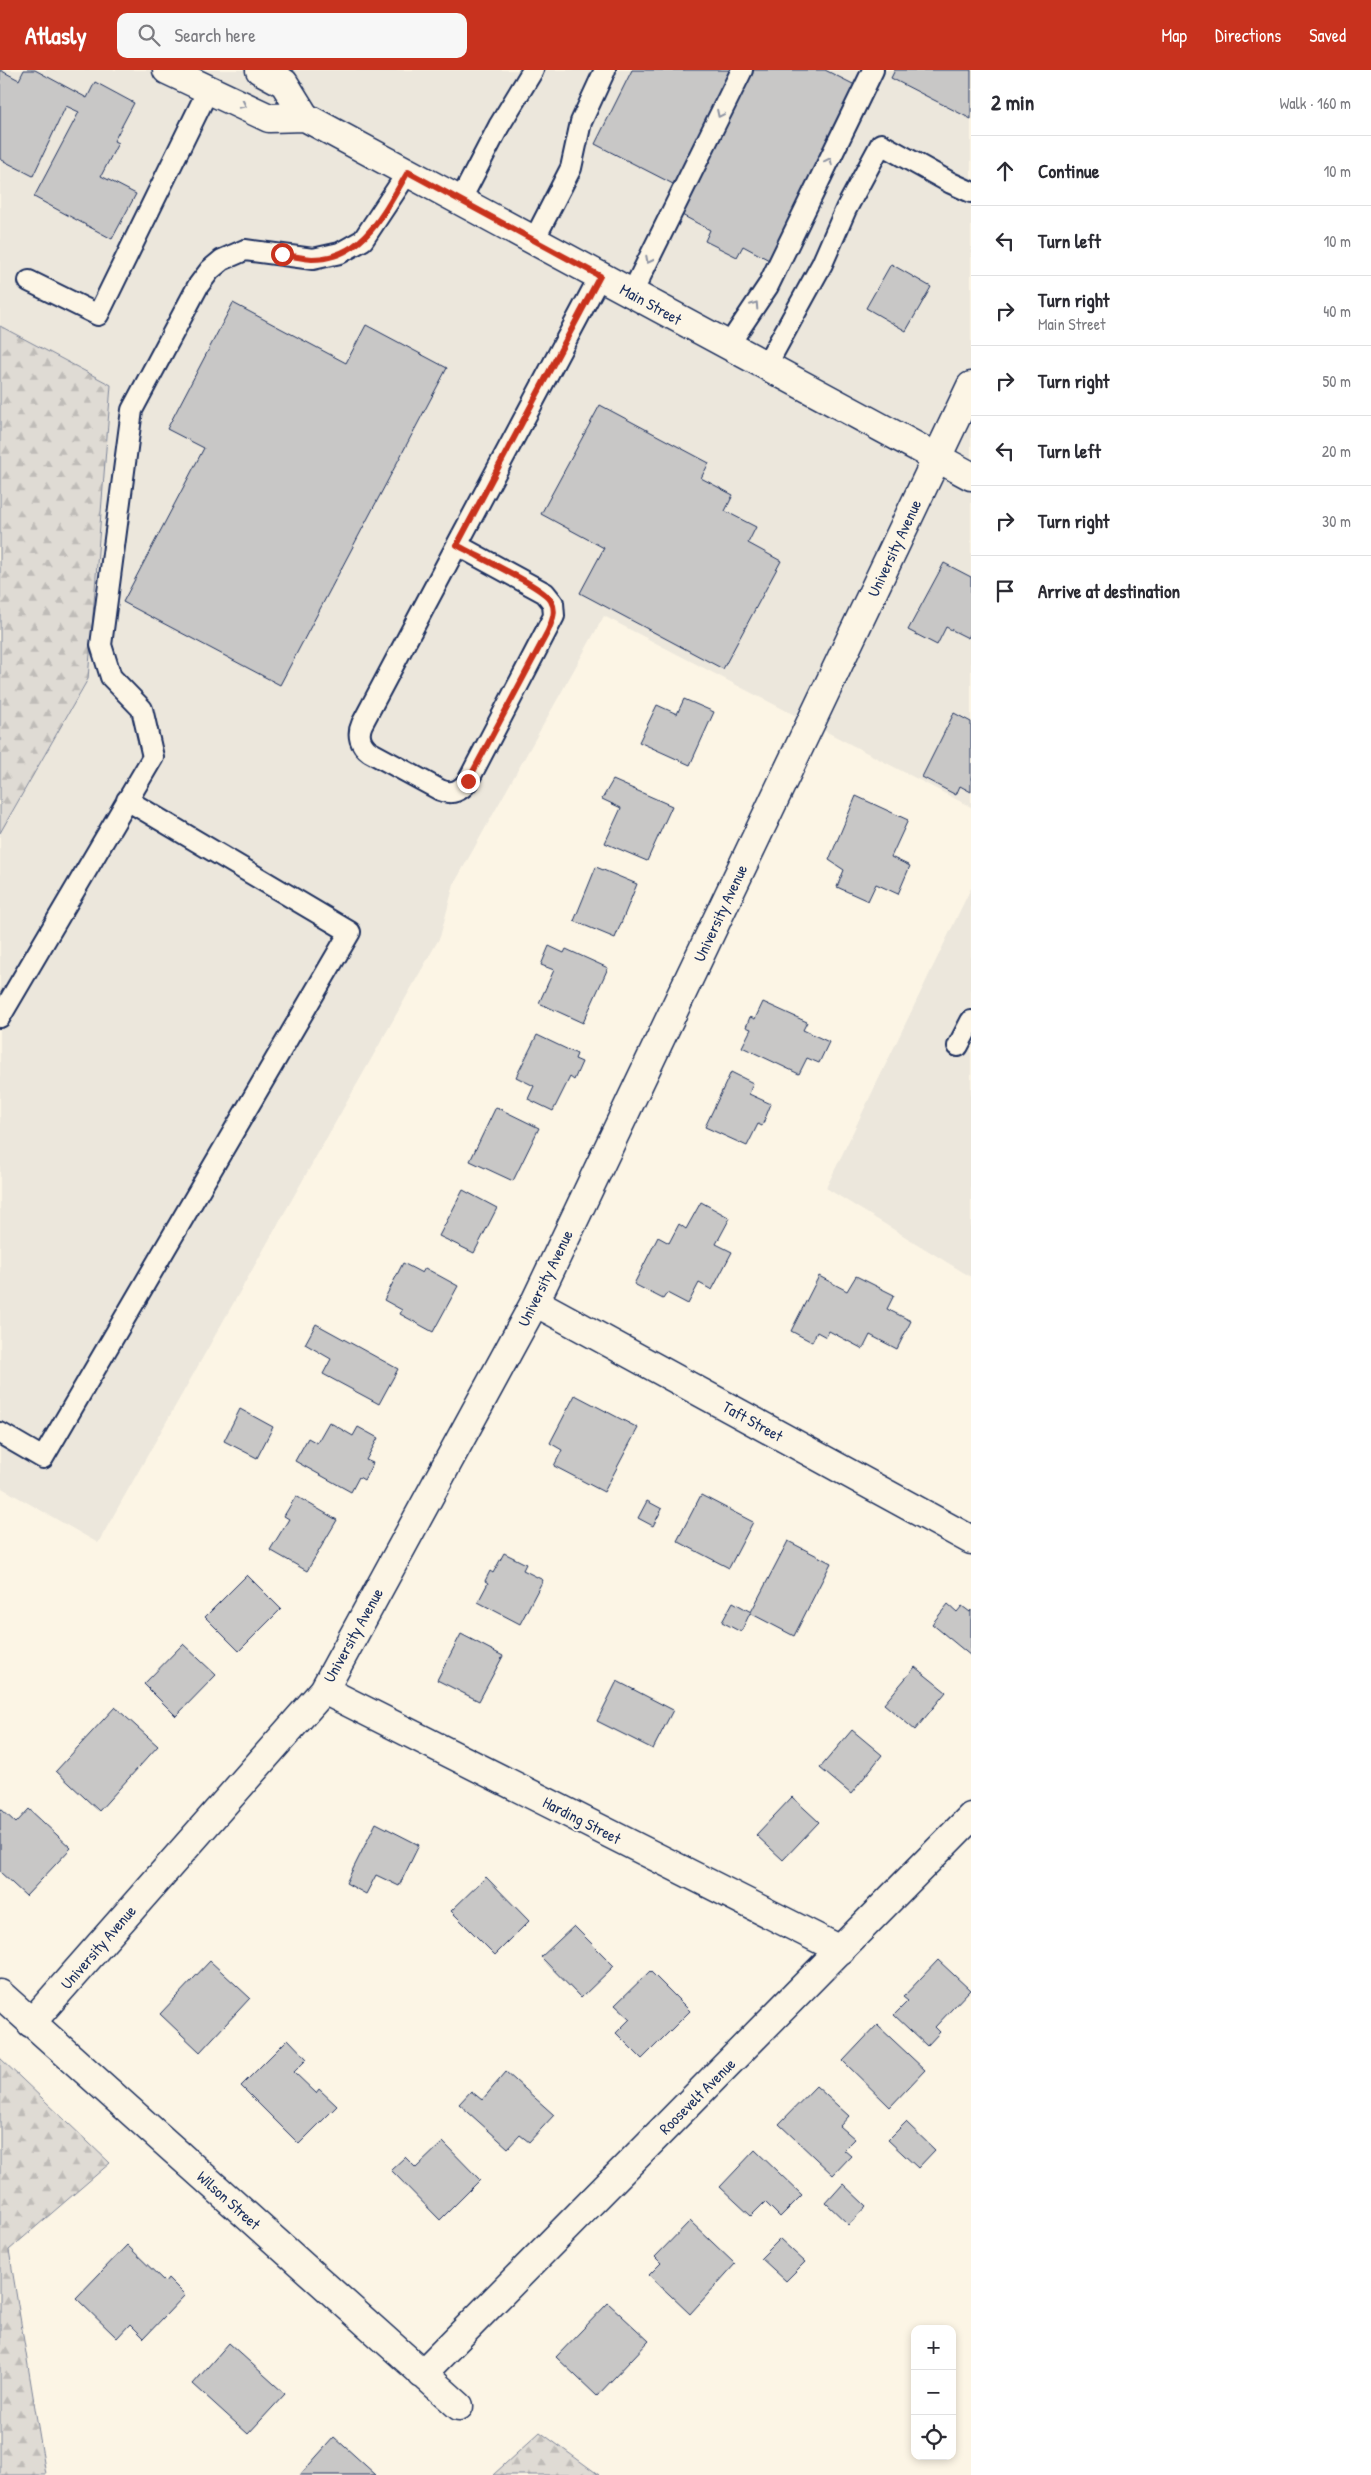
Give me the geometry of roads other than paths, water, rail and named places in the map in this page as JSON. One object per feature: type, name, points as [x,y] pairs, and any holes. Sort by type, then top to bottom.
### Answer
[{"type":"street","points":[[167,70],[269,118],[305,117]]},
{"type":"street","points":[[260,70],[284,83],[305,117]]},
{"type":"street","name":"Main Street","points":[[305,117],[971,476]]},
{"type":"street","name":"University Avenue","points":[[31,2023],[324,1690],[535,1302],[971,386]]},
{"type":"street","name":"Taft Street","points":[[535,1302],[971,1540]]},
{"type":"street","name":"Harding Street","points":[[324,1690],[841,1950]]},
{"type":"street","name":"Roosevelt Avenue","points":[[422,2374],[971,1817]]},
{"type":"street","name":"Wilson Street","points":[[0,1994],[459,2406]]},
{"type":"lane","points":[[460,201],[499,126],[534,70]]},
{"type":"lane","points":[[534,240],[571,168],[581,122],[605,70]]},
{"type":"lane","points":[[632,293],[742,70]]},
{"type":"lane","points":[[728,346],[768,286],[873,70]]},
{"type":"lane","points":[[29,281],[98,316],[208,88]]},
{"type":"lane","points":[[766,366],[822,264],[846,208],[881,144],[971,192]]},
{"type":"lane","points":[[0,1017],[152,757],[142,709],[111,677],[101,645],[132,410],[198,286],[210,270],[222,260],[245,250],[313,259],[340,253],[363,240],[408,172]]},
{"type":"lane","points":[[457,545],[545,593],[553,603],[554,616],[468,781],[459,790],[450,792],[440,790],[370,752],[362,744],[359,733],[362,724],[457,545],[600,276]]},
{"type":"lane","points":[[0,1433],[43,1458],[350,932],[127,800]]},
{"type":"lane","points":[[958,1046],[971,1021]]}]
